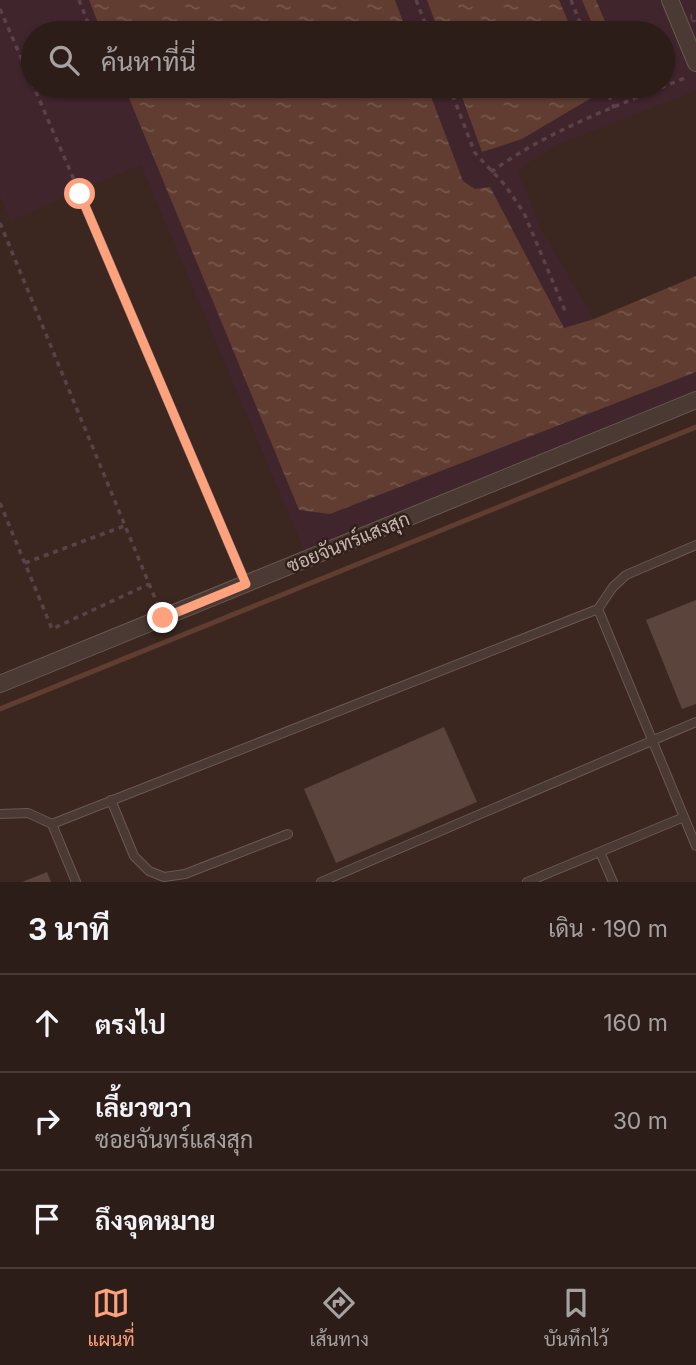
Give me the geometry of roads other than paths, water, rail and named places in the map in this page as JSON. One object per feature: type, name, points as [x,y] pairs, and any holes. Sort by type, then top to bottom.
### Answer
[{"type":"street","points":[[670,0],[696,63]]},
{"type":"street","name":"ซอยจันทร์แสงสุก","points":[[1,680],[163,618],[696,400]]},
{"type":"lane","points":[[80,194],[246,584]]},
{"type":"lane","points":[[52,824],[598,609],[613,587],[626,575],[696,545]]},
{"type":"lane","points":[[598,609],[696,846]]},
{"type":"lane","points":[[321,882],[696,722]]},
{"type":"lane","points":[[111,800],[134,856],[149,871],[164,877],[185,874],[288,834]]},
{"type":"lane","points":[[0,814],[28,813],[52,824],[76,882]]},
{"type":"lane","points":[[527,882],[684,817]]},
{"type":"lane","points":[[600,852],[613,882]]},
{"type":"water","points":[[89,0],[395,0],[403,21],[97,21]]},
{"type":"water","points":[[427,0],[559,0],[568,21],[435,21]]},
{"type":"water","points":[[582,0],[596,0],[605,21],[591,21]]},
{"type":"water","points":[[129,98],[432,98],[463,181],[475,189],[490,187],[564,328],[594,319],[696,276],[696,372],[330,514],[299,510]]},
{"type":"water","points":[[462,98],[591,98],[522,139],[482,152]]},
{"type":"waterway","points":[[0,709],[696,427]]}]
